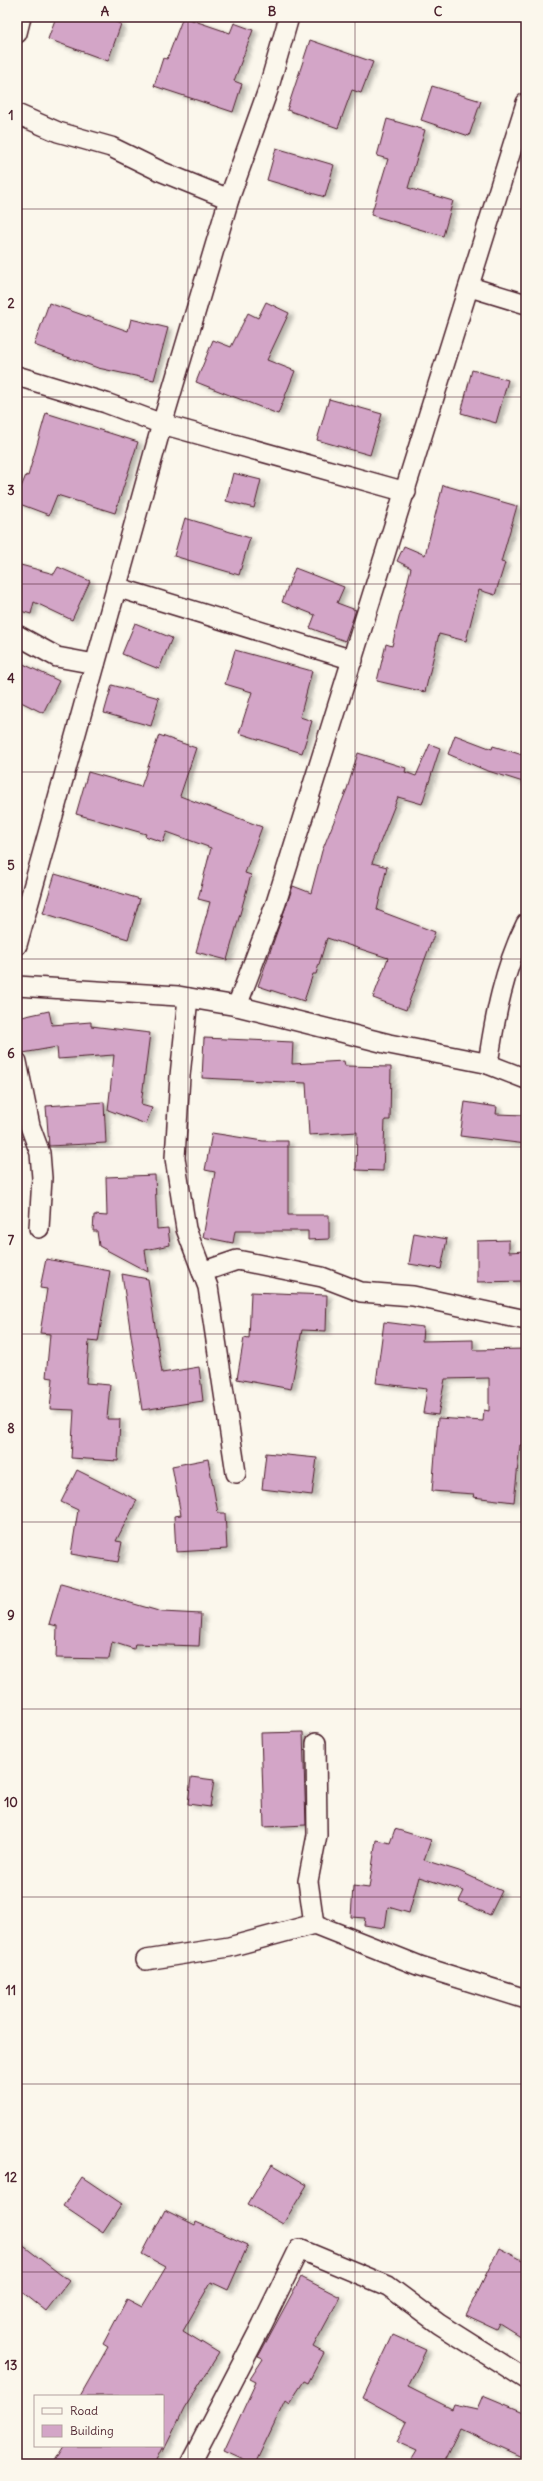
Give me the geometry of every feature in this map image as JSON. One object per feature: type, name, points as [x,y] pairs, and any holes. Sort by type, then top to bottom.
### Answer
[{"type":"street","points":[[17,33],[21,17]]},
{"type":"street","points":[[17,945],[162,424],[229,199],[268,90],[289,17]]},
{"type":"street","points":[[236,1006],[276,903],[406,492],[470,287],[485,231],[526,103]]},
{"type":"street","points":[[17,114],[58,132],[111,147],[160,171],[229,199]]},
{"type":"street","points":[[470,287],[526,304]]},
{"type":"street","points":[[17,376],[106,403],[162,424],[406,492]]},
{"type":"street","points":[[116,587],[353,660]]},
{"type":"street","points":[[17,635],[57,657],[95,664]]},
{"type":"street","points":[[488,1064],[495,1012],[516,945],[526,924]]},
{"type":"street","points":[[17,986],[188,998],[236,1006],[389,1044],[488,1064],[526,1079]]},
{"type":"street","points":[[188,998],[180,1076],[175,1158],[186,1229],[208,1287],[236,1473]]},
{"type":"street","points":[[17,1062],[30,1126],[40,1153],[42,1178],[39,1228]]},
{"type":"street","points":[[202,1272],[237,1260],[322,1277],[361,1292],[413,1296],[526,1320]]},
{"type":"street","points":[[314,1924],[308,1881],[317,1835],[316,1743]]},
{"type":"street","points":[[146,1960],[228,1947],[314,1924],[420,1966],[526,1999]]},
{"type":"street","points":[[190,2464],[262,2325],[299,2249],[388,2286],[439,2324],[526,2378]]},
{"type":"building","points":[[56,17],[102,17],[121,24],[108,61],[48,39]]},
{"type":"building","points":[[183,17],[230,33],[234,23],[253,30],[234,81],[242,84],[233,112],[154,86],[163,58],[167,59]]},
{"type":"building","points":[[310,40],[373,62],[361,93],[352,90],[338,128],[287,110]]},
{"type":"building","points":[[432,86],[481,101],[469,136],[421,120]]},
{"type":"building","points":[[387,119],[425,130],[408,188],[453,201],[443,236],[371,215],[388,159],[377,156]]},
{"type":"building","points":[[276,148],[334,165],[325,197],[267,180]]},
{"type":"building","points":[[266,302],[289,313],[267,360],[295,371],[278,414],[196,382],[213,340],[231,347],[248,313],[258,318]]},
{"type":"building","points":[[49,303],[128,331],[131,319],[168,328],[154,380],[98,368],[34,345]]},
{"type":"building","points":[[472,370],[508,380],[496,423],[461,413]]},
{"type":"building","points":[[329,399],[382,414],[370,455],[317,440]]},
{"type":"building","points":[[46,413],[138,442],[115,513],[57,495],[49,515],[17,503],[17,497],[26,475],[28,476]]},
{"type":"building","points":[[233,473],[261,480],[254,508],[226,501]]},
{"type":"building","points":[[443,485],[517,506],[501,562],[505,563],[495,595],[479,590],[466,641],[439,634],[425,692],[377,681],[386,644],[392,646],[411,568],[397,561],[404,546],[425,555]]},
{"type":"building","points":[[185,518],[250,538],[239,575],[174,556]]},
{"type":"building","points":[[17,564],[54,574],[58,567],[90,581],[72,620],[34,602],[31,614],[17,610]]},
{"type":"building","points":[[295,568],[344,587],[337,603],[356,610],[345,641],[310,628],[315,615],[282,602]]},
{"type":"building","points":[[135,623],[172,638],[159,669],[122,654]]},
{"type":"building","points":[[235,650],[312,671],[300,717],[312,721],[302,753],[239,733],[252,692],[225,684]]},
{"type":"building","points":[[17,661],[59,681],[43,713],[17,700]]},
{"type":"building","points":[[112,685],[159,698],[151,726],[104,713]]},
{"type":"building","points":[[159,735],[196,748],[180,796],[262,827],[245,873],[251,875],[227,960],[196,952],[210,902],[198,899],[211,848],[167,832],[163,842],[145,836],[146,834],[76,814],[88,772],[141,787]]},
{"type":"building","points":[[455,735],[492,749],[493,746],[526,756],[526,783],[485,770],[448,754]]},
{"type":"building","points":[[430,744],[440,748],[422,804],[398,797],[372,863],[387,867],[377,910],[435,932],[406,1010],[373,998],[388,958],[327,938],[316,974],[313,974],[304,1001],[258,986],[293,886],[311,893],[322,851],[347,789],[358,753],[406,768],[405,772],[416,776]]},
{"type":"building","points":[[55,874],[140,899],[128,939],[43,913]]},
{"type":"building","points":[[49,1011],[52,1025],[91,1022],[91,1026],[150,1033],[141,1105],[152,1108],[146,1124],[108,1110],[114,1055],[58,1059],[57,1047],[23,1053],[17,1018]]},
{"type":"building","points":[[204,1038],[293,1042],[292,1064],[344,1061],[345,1066],[391,1067],[390,1120],[385,1120],[383,1171],[356,1170],[357,1132],[309,1135],[306,1083],[202,1078]]},
{"type":"building","points":[[104,1102],[106,1143],[49,1146],[46,1106]]},
{"type":"building","points":[[465,1102],[497,1107],[496,1114],[526,1115],[526,1144],[460,1136]]},
{"type":"building","points":[[212,1133],[263,1141],[288,1141],[288,1215],[329,1215],[329,1239],[308,1240],[308,1231],[235,1231],[233,1243],[203,1237],[215,1172],[205,1170]]},
{"type":"building","points":[[155,1175],[157,1229],[168,1228],[170,1245],[145,1250],[148,1272],[99,1246],[97,1231],[93,1231],[94,1215],[107,1216],[106,1177]]},
{"type":"building","points":[[414,1233],[447,1239],[441,1269],[409,1264]]},
{"type":"building","points":[[509,1240],[509,1252],[526,1251],[526,1281],[477,1282],[477,1241]]},
{"type":"building","points":[[46,1259],[110,1271],[98,1342],[89,1341],[86,1383],[110,1385],[107,1419],[120,1419],[118,1461],[71,1458],[74,1410],[50,1409],[53,1378],[46,1377],[50,1334],[40,1333],[47,1289],[40,1288]]},
{"type":"building","points":[[122,1274],[148,1279],[162,1373],[199,1367],[203,1401],[142,1410]]},
{"type":"building","points":[[251,1292],[327,1295],[326,1331],[302,1330],[291,1389],[237,1379],[244,1338],[249,1339]]},
{"type":"building","points":[[384,1322],[423,1327],[422,1341],[473,1340],[473,1350],[526,1349],[526,1445],[520,1445],[514,1502],[473,1497],[474,1494],[432,1491],[438,1418],[483,1421],[484,1410],[489,1411],[489,1378],[445,1379],[438,1415],[423,1413],[427,1389],[376,1383]]},
{"type":"building","points":[[266,1453],[317,1458],[312,1495],[262,1489]]},
{"type":"building","points":[[208,1459],[218,1513],[225,1513],[227,1549],[176,1552],[174,1516],[181,1515],[172,1466]]},
{"type":"building","points":[[77,1470],[137,1500],[116,1541],[122,1542],[118,1562],[71,1554],[78,1510],[61,1502]]},
{"type":"building","points":[[61,1583],[162,1612],[201,1614],[199,1646],[135,1644],[134,1649],[112,1642],[109,1659],[56,1658],[57,1626],[49,1624]]},
{"type":"building","points":[[303,1732],[306,1825],[264,1827],[261,1733]]},
{"type":"building","points":[[191,1777],[214,1780],[210,1807],[188,1804]]},
{"type":"building","points":[[395,1829],[431,1840],[424,1860],[459,1871],[502,1891],[490,1915],[459,1901],[464,1891],[419,1877],[409,1913],[388,1907],[385,1928],[364,1925],[365,1918],[351,1917],[353,1886],[369,1888],[376,1840],[390,1843]]},
{"type":"building","points":[[272,2164],[307,2185],[283,2224],[248,2204]]},
{"type":"building","points":[[82,2177],[122,2204],[103,2233],[63,2206]]},
{"type":"building","points":[[165,2210],[195,2225],[196,2222],[248,2245],[228,2290],[211,2282],[183,2331],[219,2353],[184,2409],[163,2452],[164,2395],[81,2395],[108,2347],[103,2344],[127,2299],[142,2307],[166,2267],[142,2254]]},
{"type":"building","points":[[17,2241],[69,2281],[46,2311],[17,2288]]},
{"type":"building","points":[[499,2248],[526,2262],[526,2340],[499,2323],[496,2329],[466,2315]]},
{"type":"building","points":[[301,2277],[340,2297],[313,2347],[324,2353],[308,2383],[304,2381],[289,2404],[285,2401],[255,2464],[252,2464],[224,2451],[256,2382],[250,2379],[263,2359],[258,2357]]},
{"type":"building","points":[[393,2335],[426,2350],[408,2387],[452,2409],[454,2404],[477,2409],[483,2395],[526,2413],[526,2459],[460,2429],[443,2464],[409,2464],[417,2451],[397,2442],[407,2422],[363,2398]]},
{"type":"building","points":[[63,2447],[162,2447],[154,2464],[53,2464]]}]
